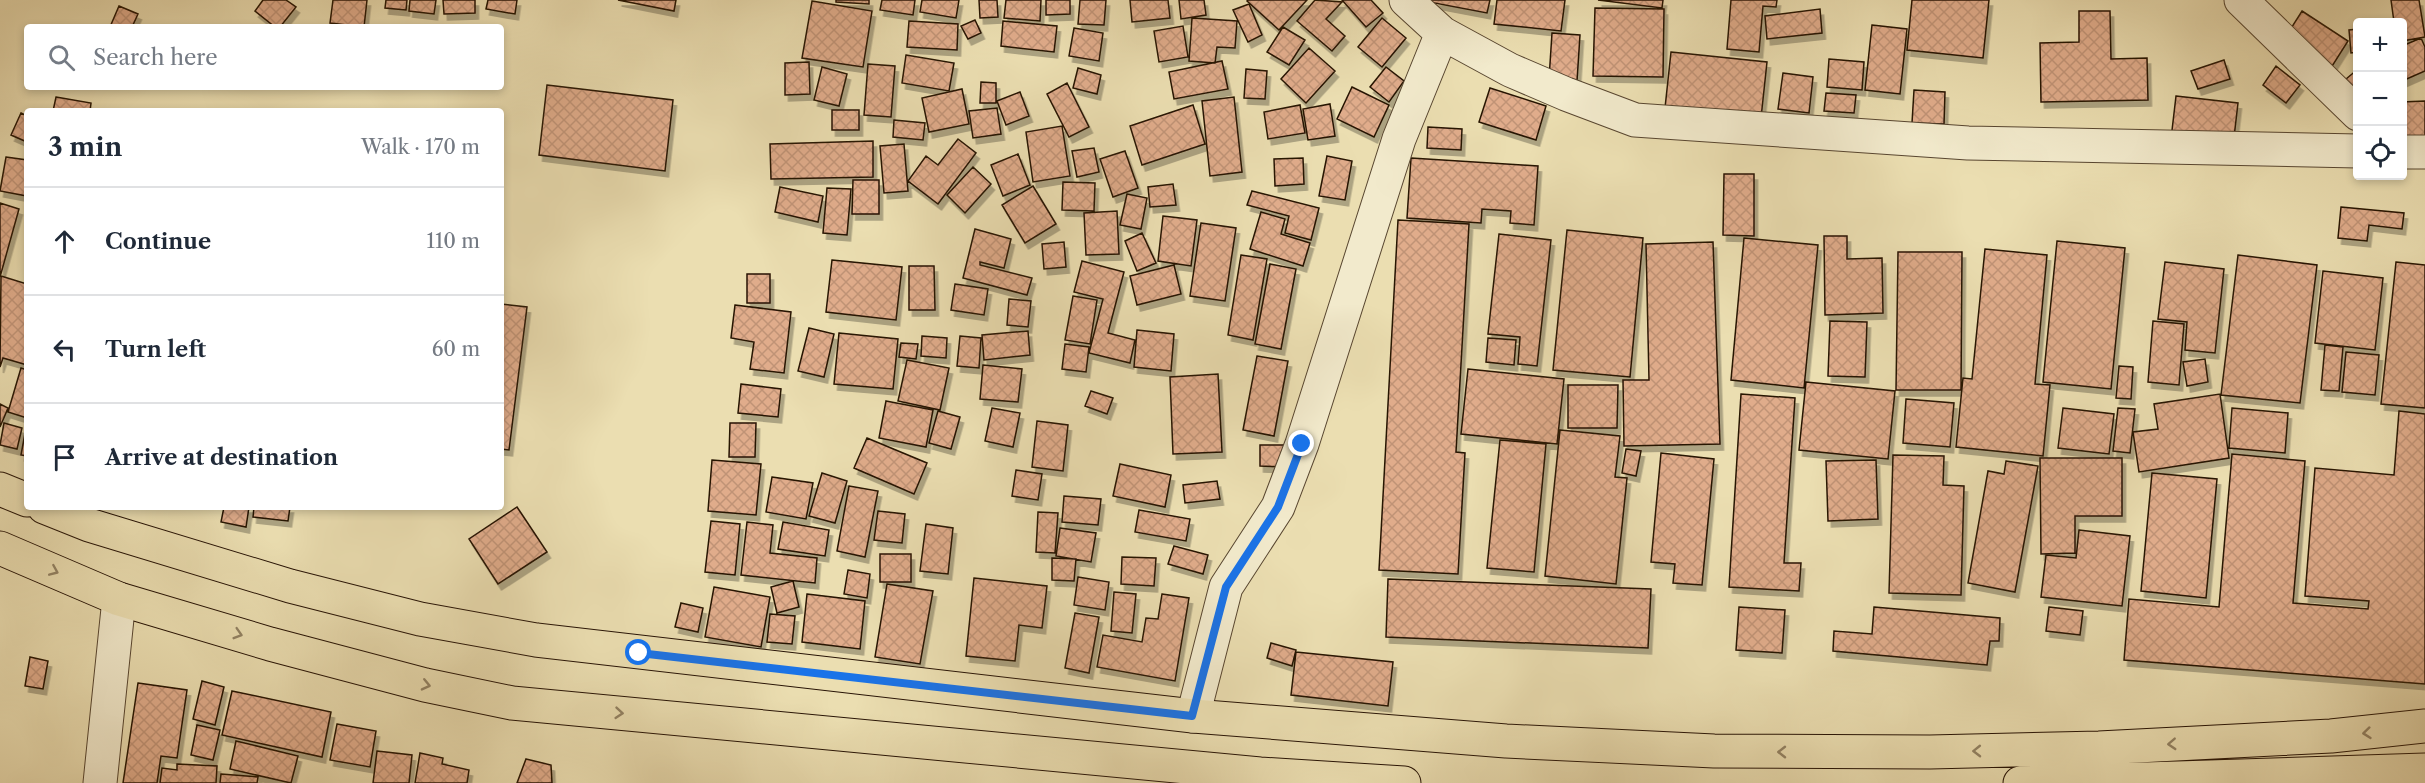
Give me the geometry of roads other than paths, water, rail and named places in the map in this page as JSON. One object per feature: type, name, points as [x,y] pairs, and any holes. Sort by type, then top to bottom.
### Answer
[{"type":"main road","points":[[0,489],[24,499]]},
{"type":"main road","points":[[52,510],[89,525],[290,586],[420,619],[490,632],[536,640],[1192,716],[1506,741],[1726,751],[1930,752],[2099,748],[2331,736],[2425,726]]},
{"type":"main road","points":[[0,548],[119,599],[270,644],[425,686],[512,703],[1260,774],[1404,783]]},
{"type":"main road","points":[[2020,783],[2425,770]]},
{"type":"street","points":[[1406,0],[1442,33],[1510,70],[1635,120],[1968,143],[2353,151]]},
{"type":"street","points":[[2241,0],[2353,109]]},
{"type":"street","points":[[1192,716],[1226,587],[1278,507],[1302,444],[1399,139],[1442,33]]},
{"type":"street","points":[[2407,152],[2425,152]]},
{"type":"street","points":[[100,783],[119,599]]}]
